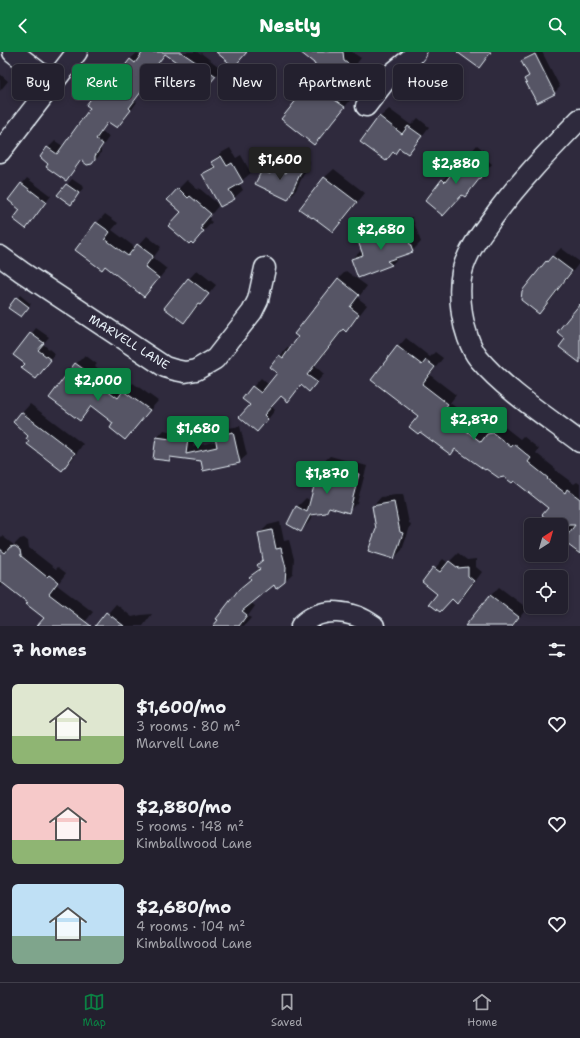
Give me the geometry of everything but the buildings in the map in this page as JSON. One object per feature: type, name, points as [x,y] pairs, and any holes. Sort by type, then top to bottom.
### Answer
[{"type":"street","points":[[13,52],[28,64]]},
{"type":"street","points":[[64,69],[77,52]]},
{"type":"street","points":[[366,106],[389,76],[410,59],[416,52]]},
{"type":"street","points":[[0,152],[40,100]]},
{"type":"street","points":[[580,118],[525,177],[476,241],[463,271],[460,285],[460,299],[465,329],[478,358],[498,380],[580,442]]},
{"type":"street","name":"MARVELL LANE","points":[[0,256],[165,367],[185,372],[196,370],[215,359],[252,312],[258,300],[265,268]]},
{"type":"street","points":[[301,626],[318,614],[336,612],[359,617],[374,626]]}]
